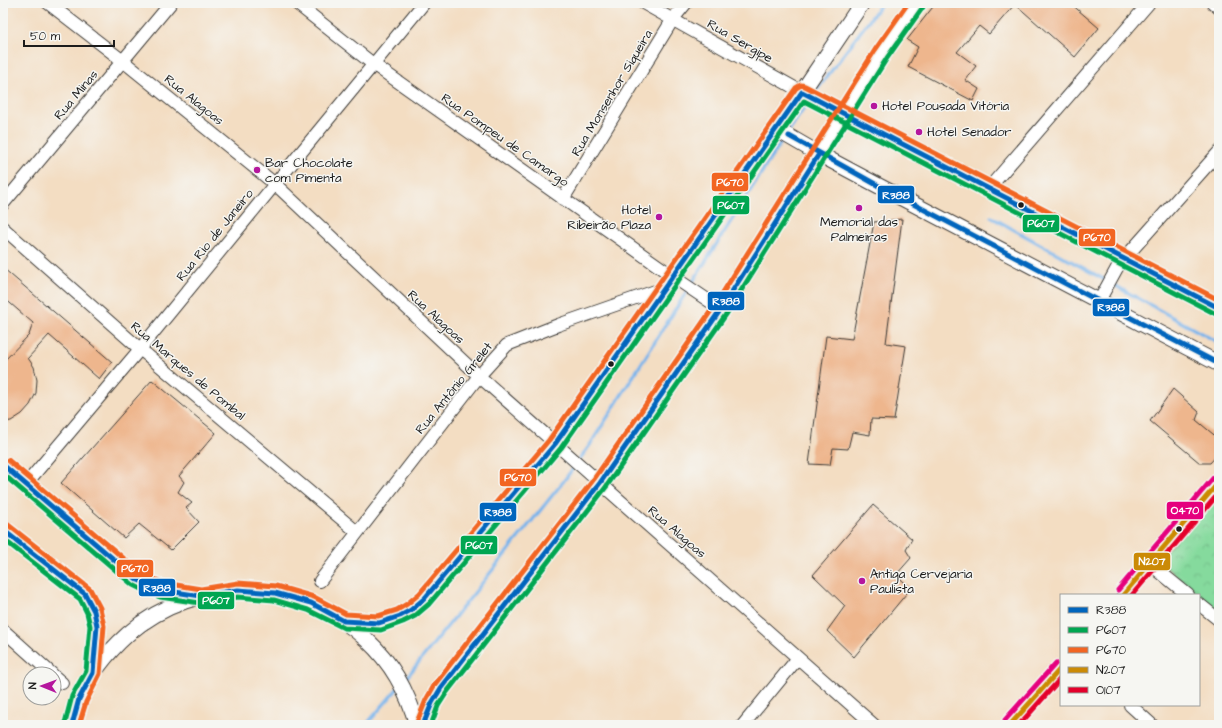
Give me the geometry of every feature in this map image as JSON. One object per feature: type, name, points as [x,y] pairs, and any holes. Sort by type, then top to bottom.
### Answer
[{"type":"main road","points":[[344,621],[379,623],[400,616],[411,610],[424,599],[557,445],[664,288],[677,279],[806,94],[862,3]]},
{"type":"main road","points":[[423,725],[432,703],[441,688],[718,307],[814,151],[917,3]]},
{"type":"main road","points":[[806,94],[990,188],[1121,263],[1219,308]]},
{"type":"main road","points":[[780,131],[814,151],[1101,297],[1219,364]]},
{"type":"main road","points":[[3,465],[138,580],[162,590],[201,596]]},
{"type":"main road","points":[[4,532],[85,594],[94,611],[97,626],[93,673]]},
{"type":"main road","points":[[72,725],[80,699],[93,673],[114,646],[140,624],[169,607],[201,596],[238,590],[275,593],[311,603],[344,621],[368,640],[388,664],[402,685],[412,708],[417,725]]},
{"type":"street","name":"Rua Alagoas","points":[[48,3],[123,61],[274,184],[479,376],[874,725]]},
{"type":"street","name":"Rua Minas","points":[[3,204],[171,3]]},
{"type":"street","name":"Rua Pompeu de Camargo","points":[[296,3],[373,64],[718,307]]},
{"type":"street","name":"Rua Rio de Janeiro","points":[[26,484],[140,349],[424,3]]},
{"type":"street","name":"Rua Sergipe","points":[[643,3],[806,94]]},
{"type":"street","name":"Rua Monsenhor Siqueira","points":[[564,199],[673,19],[686,3]]},
{"type":"street","points":[[990,188],[1149,3]]},
{"type":"street","points":[[1213,3],[1219,8]]},
{"type":"street","points":[[1101,297],[1121,263],[1219,152]]},
{"type":"street","name":"Rua Marques de Pombal","points":[[3,228],[140,349],[358,532]]},
{"type":"street","name":"Rua Antônio Grelet","points":[[320,581],[479,376],[507,345],[558,324],[664,288]]},
{"type":"street","points":[[1123,594],[1219,482]]},
{"type":"street","points":[[1149,563],[1187,594]]},
{"type":"street","points":[[1200,605],[1219,620]]},
{"type":"street","points":[[3,630],[43,666]]},
{"type":"street","points":[[743,725],[798,658]]},
{"type":"street","points":[[1010,725],[1060,669]]},
{"type":"street","points":[[1131,706],[1152,725]]},
{"type":"green space","points":[[1219,490],[1219,611],[1158,561]]},
{"type":"building","points":[[936,3],[1070,3],[1099,28],[1075,57],[1015,4],[989,34],[979,26],[957,52],[976,66],[965,80],[979,89],[973,101],[908,67],[918,47],[907,40]]},
{"type":"building","points":[[902,219],[886,343],[906,346],[894,420],[871,419],[870,435],[852,432],[848,449],[833,448],[830,465],[809,464],[826,336],[852,339],[874,222]]},
{"type":"building","points":[[3,268],[112,362],[99,379],[49,335],[28,358],[34,367],[37,380],[36,393],[30,405],[22,414],[11,421],[3,422],[3,362],[29,335],[33,323],[3,297]]},
{"type":"building","points":[[152,380],[216,433],[179,476],[184,482],[178,492],[192,503],[186,508],[199,522],[171,550],[139,524],[124,538],[61,483]]},
{"type":"building","points":[[1173,389],[1199,412],[1196,420],[1219,439],[1219,453],[1210,463],[1200,463],[1150,421]]},
{"type":"building","name":"Antiga Cervejaria Paulista","points":[[873,505],[912,539],[906,550],[911,558],[896,575],[911,588],[854,657],[827,631],[845,606],[813,575]]},
{"type":"waterway","points":[[814,94],[882,3]]},
{"type":"waterway","points":[[788,132],[809,101]]},
{"type":"waterway","points":[[403,682],[563,482],[590,445],[784,137]]},
{"type":"waterway","points":[[991,217],[1219,343]]},
{"type":"waterway","points":[[366,725],[398,688]]},
{"type":"transit line","name":"P670","points":[[417,722],[426,700],[435,684],[594,479],[715,305],[875,50],[908,3]]},
{"type":"transit line","name":"P607","points":[[431,725],[438,706],[447,692],[606,487],[727,313],[887,58],[923,7]]},
{"type":"transit line","name":"P670","points":[[8,460],[142,574],[164,583],[201,589],[238,583],[276,586],[314,597],[346,614],[378,616],[397,610],[419,594],[549,440],[796,88],[801,85],[1219,300]]},
{"type":"transit line","name":"R388","points":[[3,465],[138,580],[162,590],[201,596],[238,590],[275,593],[311,603],[344,621],[379,623],[400,616],[411,610],[424,599],[555,444],[802,92],[1219,308]]},
{"type":"transit line","name":"P607","points":[[3,474],[133,585],[160,597],[200,603],[238,597],[274,600],[308,610],[344,628],[381,630],[403,622],[415,616],[429,604],[561,448],[804,101],[1216,314]]},
{"type":"transit line","name":"R388","points":[[789,136],[877,185],[1219,364]]},
{"type":"transit line","name":"R388","points":[[423,725],[432,703],[441,688],[600,483],[721,309],[819,154]]},
{"type":"transit line","name":"O470","points":[[1118,590],[1214,477]]},
{"type":"transit line","name":"N207","points":[[1124,594],[1219,482]]},
{"type":"transit line","name":"O107","points":[[1133,594],[1219,493]]},
{"type":"transit line","name":"P670","points":[[7,524],[90,589],[100,608],[104,626],[100,674],[86,702],[79,725]]},
{"type":"transit line","name":"R388","points":[[3,530],[85,594],[94,611],[97,626],[93,673],[79,699],[72,725]]},
{"type":"transit line","name":"P607","points":[[3,539],[80,599],[87,613],[90,626],[86,671],[72,696],[65,723]]},
{"type":"transit line","name":"O470","points":[[1005,720],[1056,663]]},
{"type":"transit line","name":"N207","points":[[1010,725],[1060,669]]},
{"type":"transit line","name":"O107","points":[[1019,725],[1060,679]]},
{"type":"place","name":"Hotel Pousada Vitória","points":[[874,106]]},
{"type":"place","name":"Hotel Senador","points":[[919,132]]},
{"type":"place","name":"Bar Chocolate com Pimenta","points":[[257,170]]},
{"type":"place","name":"Memorial das Palmeiras","points":[[859,208]]},
{"type":"place","name":"Hotel Ribeirão Plaza","points":[[659,217]]},
{"type":"place","name":"Antiga Cervejaria Paulista","points":[[862,581]]}]
